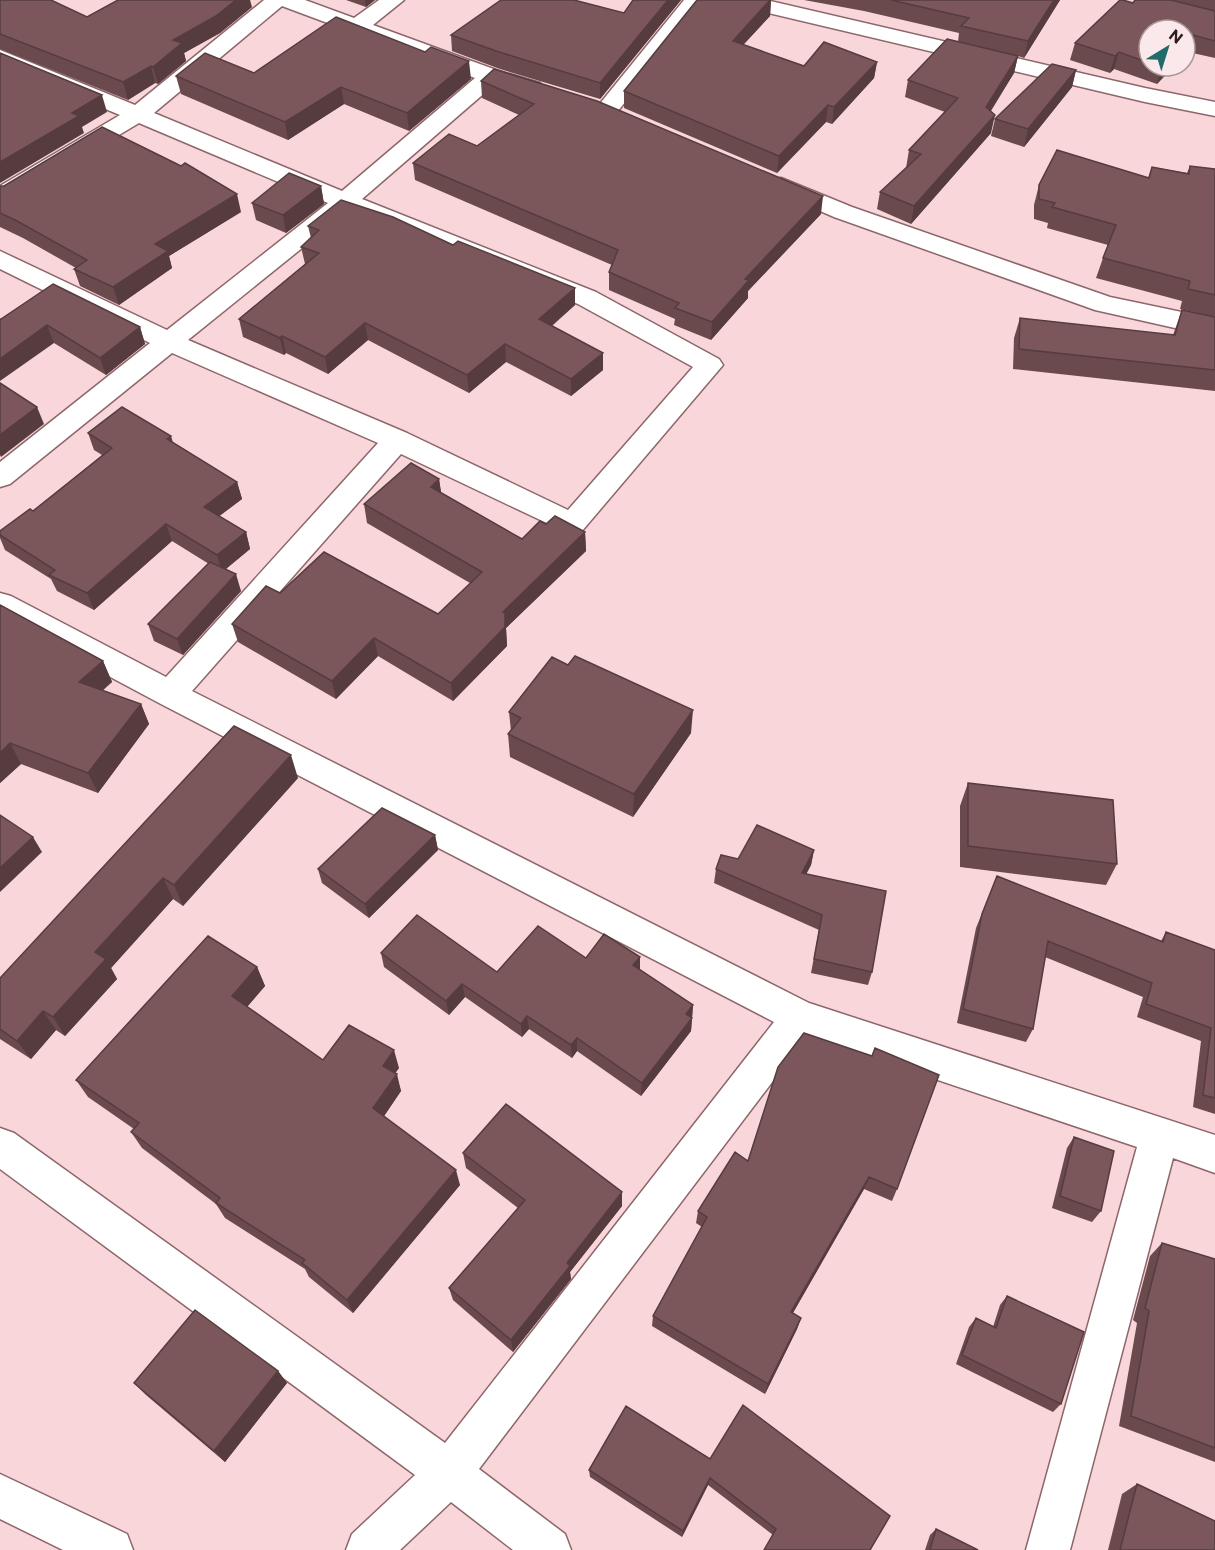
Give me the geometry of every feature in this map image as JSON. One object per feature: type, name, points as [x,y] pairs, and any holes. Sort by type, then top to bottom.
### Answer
[{"type":"street","points":[[0,196],[137,114],[278,0]]},
{"type":"street","points":[[285,0],[491,76],[554,95]]},
{"type":"street","points":[[356,27],[393,0]]},
{"type":"street","points":[[606,112],[695,0]]},
{"type":"street","points":[[739,0],[1134,93],[1215,109]]},
{"type":"street","points":[[0,57],[345,201],[587,298],[710,365],[572,524],[397,440],[169,342],[0,258]]},
{"type":"street","points":[[0,477],[345,201],[491,76]]},
{"type":"street","points":[[757,175],[843,212],[1104,304],[1215,328]]},
{"type":"street","points":[[170,694],[397,440]]},
{"type":"street","points":[[0,604],[170,694],[800,1017],[1215,1155]]},
{"type":"street","points":[[368,1550],[449,1473],[800,1017]]},
{"type":"street","points":[[1048,1550],[1160,1137]]},
{"type":"street","points":[[0,1146],[449,1473],[539,1546]]},
{"type":"street","points":[[0,1496],[111,1550]]},
{"type":"building","points":[[0,0],[51,0],[87,17],[118,0],[236,0],[216,16],[173,40],[182,43],[153,67],[123,82],[0,34]]},
{"type":"building","points":[[501,0],[574,0],[624,13],[633,0],[668,0],[600,83],[451,35]]},
{"type":"building","points":[[697,0],[770,0],[733,41],[804,66],[824,42],[877,62],[834,107],[828,105],[779,156],[624,91]]},
{"type":"building","points":[[891,0],[1054,0],[1028,41],[961,26],[969,18]]},
{"type":"building","points":[[1120,0],[1133,3],[1135,0],[1171,0],[1215,11],[1215,41],[1197,36],[1197,18],[1137,18],[1137,59],[1119,52],[1115,56],[1075,43]]},
{"type":"building","points":[[336,17],[425,52],[431,47],[469,61],[407,113],[341,87],[285,122],[176,76],[205,53],[254,73]]},
{"type":"building","points":[[947,39],[1018,56],[986,107],[995,115],[914,206],[880,192],[921,154],[909,150],[958,98],[908,80]]},
{"type":"building","points":[[0,53],[102,95],[72,113],[79,116],[0,162]]},
{"type":"building","points":[[1052,64],[1076,70],[1028,129],[995,119]]},
{"type":"building","points":[[494,69],[597,101],[823,196],[745,279],[749,280],[712,322],[675,308],[679,303],[609,272],[618,250],[413,163],[449,134],[477,146],[534,104],[481,81]]},
{"type":"building","points":[[102,127],[181,166],[185,163],[237,194],[155,244],[168,251],[113,287],[74,269],[87,260],[0,213],[0,186],[4,186]]},
{"type":"building","points":[[1057,150],[1149,178],[1152,167],[1189,174],[1190,166],[1215,169],[1215,295],[1188,289],[1190,281],[1103,258],[1116,225],[1052,207],[1055,203],[1039,199],[1039,185]]},
{"type":"building","points":[[289,173],[321,186],[283,215],[252,203]]},
{"type":"building","points":[[341,200],[393,217],[453,245],[458,241],[575,288],[539,319],[603,353],[571,379],[505,344],[467,375],[365,323],[325,357],[282,336],[280,338],[239,319],[319,253],[301,247],[319,230],[308,226]]},
{"type":"building","points":[[53,284],[140,327],[100,358],[47,325],[0,359],[0,319]]},
{"type":"building","points":[[1182,310],[1215,317],[1215,370],[1019,349],[1020,318],[1175,335]]},
{"type":"building","points":[[0,383],[37,407],[0,435]]},
{"type":"building","points":[[122,407],[171,436],[167,439],[237,482],[204,507],[246,532],[217,555],[166,524],[87,593],[49,575],[55,570],[0,535],[0,531],[30,509],[33,511],[112,448],[88,433]]},
{"type":"building","points":[[411,463],[439,479],[431,487],[522,539],[540,521],[546,524],[555,516],[585,532],[503,612],[505,613],[505,627],[451,683],[374,638],[332,681],[232,624],[266,586],[280,593],[324,552],[438,614],[482,572],[364,504]]},
{"type":"building","points":[[210,562],[236,574],[177,639],[148,624]]},
{"type":"building","points":[[0,605],[103,661],[79,682],[141,704],[88,773],[10,743],[0,753]]},
{"type":"building","points":[[575,656],[693,710],[634,794],[508,734],[521,718],[509,712],[552,657],[568,665]]},
{"type":"building","points":[[234,726],[291,755],[174,885],[163,878],[95,952],[106,959],[53,1017],[43,1011],[17,1041],[0,1029],[0,978]]},
{"type":"building","points":[[968,783],[1113,800],[1117,864],[968,846]]},
{"type":"building","points":[[382,808],[435,835],[365,904],[318,869]]},
{"type":"building","points":[[0,815],[33,837],[0,868]]},
{"type":"building","points":[[757,825],[814,850],[802,873],[886,891],[872,972],[814,959],[822,915],[716,869],[721,855],[738,859]]},
{"type":"building","points":[[997,876],[1163,942],[1166,932],[1215,950],[1215,1098],[1203,1095],[1211,1028],[1146,1004],[1152,983],[1048,941],[1033,1029],[963,1009],[982,914]]},
{"type":"building","points":[[417,915],[497,972],[538,926],[586,958],[604,934],[640,957],[633,965],[693,1005],[686,1014],[692,1018],[642,1083],[577,1038],[571,1045],[527,1016],[521,1024],[462,984],[446,1001],[381,953]]},
{"type":"building","points":[[208,936],[257,967],[232,996],[323,1060],[349,1025],[394,1050],[383,1066],[397,1074],[373,1108],[456,1170],[347,1300],[302,1263],[305,1260],[216,1203],[220,1198],[131,1132],[139,1123],[76,1080]]},
{"type":"building","points":[[804,1033],[872,1056],[875,1048],[939,1075],[897,1189],[869,1177],[791,1312],[801,1318],[768,1384],[653,1316],[707,1217],[698,1211],[735,1152],[748,1161],[778,1067]]},
{"type":"building","points":[[506,1104],[622,1192],[567,1263],[570,1266],[511,1340],[449,1288],[525,1200],[463,1153]]},
{"type":"building","points":[[1074,1137],[1114,1151],[1101,1211],[1060,1196]]},
{"type":"building","points":[[1162,1243],[1215,1259],[1215,1448],[1131,1416],[1149,1311],[1145,1308]]},
{"type":"building","points":[[1007,1296],[1084,1332],[1061,1404],[962,1355],[976,1318],[996,1328]]},
{"type":"building","points":[[195,1310],[278,1371],[214,1451],[134,1383]]},
{"type":"building","points":[[743,1405],[890,1516],[870,1550],[764,1550],[776,1529],[710,1478],[683,1531],[589,1470],[626,1406],[710,1459]]},
{"type":"building","points":[[1137,1484],[1215,1521],[1215,1550],[1120,1550]]},
{"type":"building","points":[[936,1529],[978,1550],[930,1550]]}]
